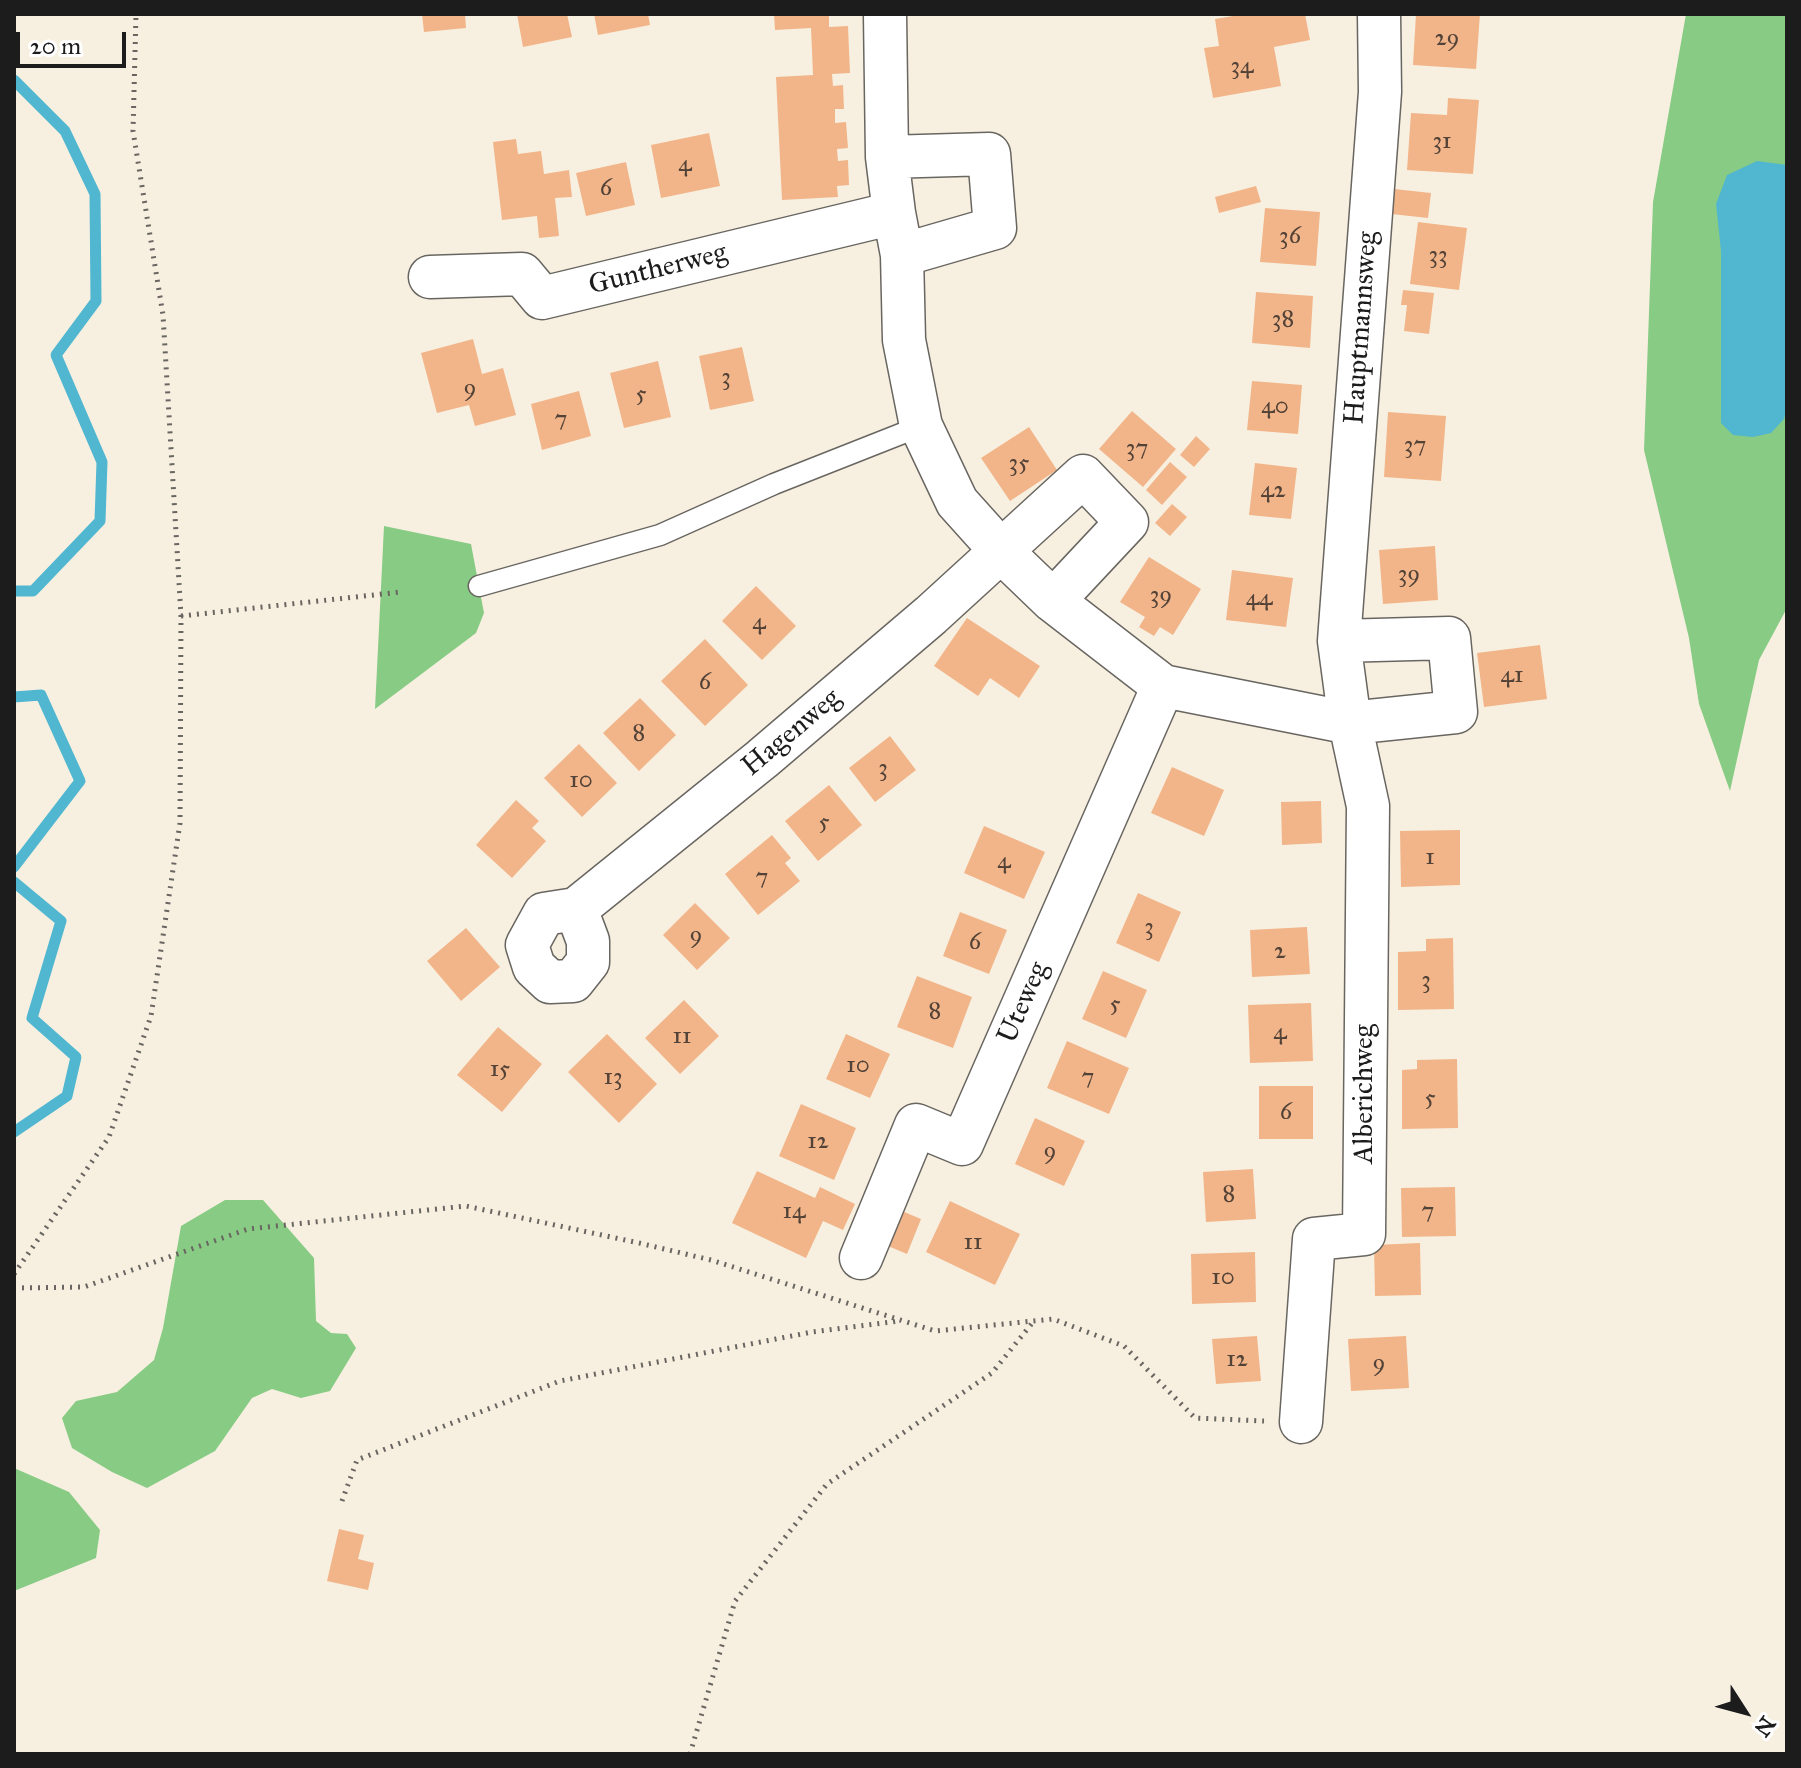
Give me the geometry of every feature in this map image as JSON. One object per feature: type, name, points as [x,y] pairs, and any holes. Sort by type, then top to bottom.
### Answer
[{"type":"street","points":[[885,14],[887,157],[902,255],[904,340],[921,426],[957,502],[1001,551],[1053,601],[1163,686],[1350,723],[1456,712],[1449,638],[1339,641]]},
{"type":"street","name":"Hauptmannsweg","points":[[1350,723],[1339,641],[1380,92],[1379,14]]},
{"type":"street","points":[[887,157],[989,154],[995,228],[902,255]]},
{"type":"street","name":"Guntherweg","points":[[430,277],[522,274],[542,298],[894,213]]},
{"type":"street","name":"Hagenweg","points":[[576,909],[774,749],[931,615],[1083,476],[1127,522],[1053,601]]},
{"type":"street","name":"Uteweg","points":[[861,1258],[916,1125],[962,1144],[1163,686]]},
{"type":"street","name":"Alberichweg","points":[[1301,1422],[1314,1239],[1364,1234],[1368,806],[1350,723]]},
{"type":"lane","points":[[479,586],[660,535],[774,484],[921,426]]},
{"type":"path","points":[[14,1274],[109,1137],[151,1016],[180,823],[181,616],[163,315],[133,131],[136,14]]},
{"type":"path","points":[[181,616],[401,592]]},
{"type":"path","points":[[14,1288],[84,1287],[248,1229],[466,1206],[711,1260],[935,1331],[1053,1319],[1124,1346],[1195,1418],[1301,1422]]},
{"type":"path","points":[[342,1501],[357,1460],[560,1381],[812,1332],[902,1321]]},
{"type":"path","points":[[690,1754],[735,1601],[827,1484],[992,1373],[1034,1321]]},
{"type":"green space","points":[[1686,14],[1787,14],[1787,608],[1759,660],[1730,791],[1699,704],[1689,638],[1644,450],[1653,202]]},
{"type":"green space","points":[[384,526],[471,544],[484,613],[476,633],[375,709]]},
{"type":"green space","points":[[225,1200],[263,1200],[314,1258],[316,1321],[331,1333],[347,1334],[356,1348],[330,1391],[301,1398],[272,1389],[252,1398],[215,1451],[147,1488],[72,1448],[62,1418],[76,1401],[117,1392],[154,1360],[163,1328],[181,1226]]},
{"type":"green space","points":[[14,1468],[69,1492],[100,1530],[96,1558],[14,1591]]},
{"type":"water","points":[[1757,161],[1787,165],[1787,407],[1784,419],[1771,433],[1753,437],[1733,435],[1721,423],[1721,251],[1716,204],[1727,175]]},
{"type":"building","points":[[422,14],[465,14],[466,28],[424,32]]},
{"type":"building","points":[[517,14],[567,14],[572,37],[523,47]]},
{"type":"building","points":[[594,14],[648,14],[650,25],[598,35]]},
{"type":"building","points":[[774,14],[829,14],[829,27],[848,26],[850,73],[832,74],[833,86],[843,85],[844,109],[835,109],[835,123],[846,122],[848,148],[837,149],[838,161],[848,160],[849,185],[837,186],[838,197],[782,200],[776,77],[813,75],[811,28],[775,30]]},
{"type":"building","points":[[1245,14],[1305,14],[1310,40],[1274,47],[1281,86],[1213,98],[1204,48],[1219,46],[1215,19]]},
{"type":"building","points":[[1416,14],[1480,14],[1476,69],[1413,65]]},
{"type":"building","points":[[1448,98],[1479,100],[1473,174],[1407,170],[1411,113],[1447,115]]},
{"type":"building","points":[[709,133],[720,186],[661,198],[651,145]]},
{"type":"building","points":[[516,139],[518,154],[541,151],[544,174],[569,170],[572,197],[555,198],[559,236],[539,238],[537,216],[502,220],[493,142]]},
{"type":"building","points":[[626,162],[635,205],[586,216],[576,173]]},
{"type":"building","points":[[1256,186],[1261,202],[1219,213],[1215,197]]},
{"type":"building","points":[[1385,188],[1431,193],[1428,218],[1382,213]]},
{"type":"building","points":[[1265,208],[1320,212],[1316,266],[1260,262]]},
{"type":"building","points":[[1418,222],[1467,228],[1459,290],[1410,284]]},
{"type":"building","points":[[1403,290],[1434,293],[1429,334],[1404,331],[1407,305],[1401,305]]},
{"type":"building","points":[[1256,292],[1313,296],[1310,348],[1252,343]]},
{"type":"building","points":[[473,339],[482,374],[503,368],[516,415],[475,426],[469,405],[437,413],[421,353]]},
{"type":"building","points":[[742,347],[754,401],[710,410],[699,356]]},
{"type":"building","points":[[658,361],[671,417],[624,428],[610,373]]},
{"type":"building","points":[[1252,381],[1302,385],[1298,434],[1247,430]]},
{"type":"building","points":[[579,391],[591,436],[542,450],[531,404]]},
{"type":"building","points":[[1132,411],[1176,449],[1143,487],[1099,449]]},
{"type":"building","points":[[1388,412],[1446,416],[1441,481],[1384,477]]},
{"type":"building","points":[[1029,427],[1057,470],[1010,501],[981,458]]},
{"type":"building","points":[[1196,436],[1210,449],[1194,467],[1180,455]]},
{"type":"building","points":[[1170,462],[1187,477],[1162,505],[1146,490]]},
{"type":"building","points":[[1255,463],[1297,468],[1291,519],[1249,515]]},
{"type":"building","points":[[1172,504],[1187,517],[1170,536],[1155,523]]},
{"type":"building","points":[[1435,546],[1438,600],[1383,604],[1379,550]]},
{"type":"building","points":[[1149,557],[1201,589],[1173,635],[1160,627],[1154,636],[1139,627],[1145,617],[1120,602]]},
{"type":"building","points":[[1232,570],[1293,578],[1286,627],[1226,620]]},
{"type":"building","points":[[756,586],[796,626],[762,660],[722,621]]},
{"type":"building","points":[[967,618],[1040,666],[1019,698],[990,678],[978,696],[934,666]]},
{"type":"building","points":[[705,639],[748,685],[705,726],[661,681]]},
{"type":"building","points":[[1540,645],[1547,699],[1484,707],[1477,653]]},
{"type":"building","points":[[640,698],[676,735],[639,771],[603,733]]},
{"type":"building","points":[[890,736],[916,770],[875,802],[849,768]]},
{"type":"building","points":[[579,744],[617,783],[582,817],[544,778]]},
{"type":"building","points":[[1172,767],[1224,790],[1204,836],[1151,813]]},
{"type":"building","points":[[829,785],[862,825],[818,861],[785,821]]},
{"type":"building","points":[[516,800],[539,821],[532,828],[546,841],[512,878],[476,845]]},
{"type":"building","points":[[1321,801],[1322,843],[1282,845],[1281,802]]},
{"type":"building","points":[[984,826],[1045,852],[1024,899],[964,873]]},
{"type":"building","points":[[1460,830],[1460,885],[1401,887],[1400,831]]},
{"type":"building","points":[[772,835],[791,858],[785,863],[800,881],[758,915],[725,874]]},
{"type":"building","points":[[1138,893],[1181,912],[1159,962],[1116,943]]},
{"type":"building","points":[[695,903],[730,938],[697,970],[663,935]]},
{"type":"building","points":[[960,912],[1007,930],[989,974],[943,956]]},
{"type":"building","points":[[1307,927],[1310,974],[1252,977],[1250,930]]},
{"type":"building","points":[[466,928],[500,967],[461,1001],[427,961]]},
{"type":"building","points":[[1453,938],[1454,1009],[1398,1010],[1398,952],[1426,951],[1426,939]]},
{"type":"building","points":[[1103,971],[1147,990],[1126,1038],[1082,1019]]},
{"type":"building","points":[[917,976],[972,997],[953,1048],[897,1027]]},
{"type":"building","points":[[684,1000],[719,1036],[680,1074],[645,1038]]},
{"type":"building","points":[[1311,1003],[1313,1061],[1250,1063],[1248,1005]]},
{"type":"building","points":[[498,1027],[542,1064],[502,1112],[457,1075]]},
{"type":"building","points":[[607,1034],[657,1084],[619,1123],[568,1072]]},
{"type":"building","points":[[846,1034],[890,1054],[870,1098],[826,1079]]},
{"type":"building","points":[[1067,1041],[1129,1068],[1109,1114],[1047,1088]]},
{"type":"building","points":[[1457,1059],[1458,1128],[1402,1129],[1402,1070],[1417,1069],[1417,1060]]},
{"type":"building","points":[[1259,1086],[1313,1086],[1313,1139],[1259,1139]]},
{"type":"building","points":[[801,1104],[856,1128],[834,1180],[779,1156]]},
{"type":"building","points":[[1035,1118],[1085,1141],[1064,1186],[1015,1164]]},
{"type":"building","points":[[1253,1169],[1256,1219],[1206,1222],[1203,1172]]},
{"type":"building","points":[[757,1171],[815,1198],[820,1187],[855,1204],[843,1230],[823,1221],[806,1258],[732,1223]]},
{"type":"building","points":[[1455,1187],[1456,1236],[1402,1237],[1401,1188]]},
{"type":"building","points":[[950,1201],[1020,1234],[995,1285],[926,1252]]},
{"type":"building","points":[[890,1206],[921,1219],[907,1254],[876,1241]]},
{"type":"building","points":[[1420,1243],[1421,1295],[1375,1296],[1374,1245]]},
{"type":"building","points":[[1255,1252],[1256,1302],[1192,1304],[1191,1254]]},
{"type":"building","points":[[1257,1336],[1261,1381],[1216,1384],[1212,1339]]},
{"type":"building","points":[[1406,1336],[1409,1388],[1351,1391],[1348,1339]]},
{"type":"building","points":[[339,1529],[364,1535],[358,1559],[374,1563],[368,1590],[327,1581]]},
{"type":"waterway","points":[[14,80],[65,131],[95,194],[96,301],[56,355],[102,462],[100,521],[33,591],[14,591]]},
{"type":"waterway","points":[[14,697],[41,695],[80,781],[14,867]]},
{"type":"waterway","points":[[14,882],[61,921],[32,1018],[76,1057],[67,1096],[14,1132]]}]
